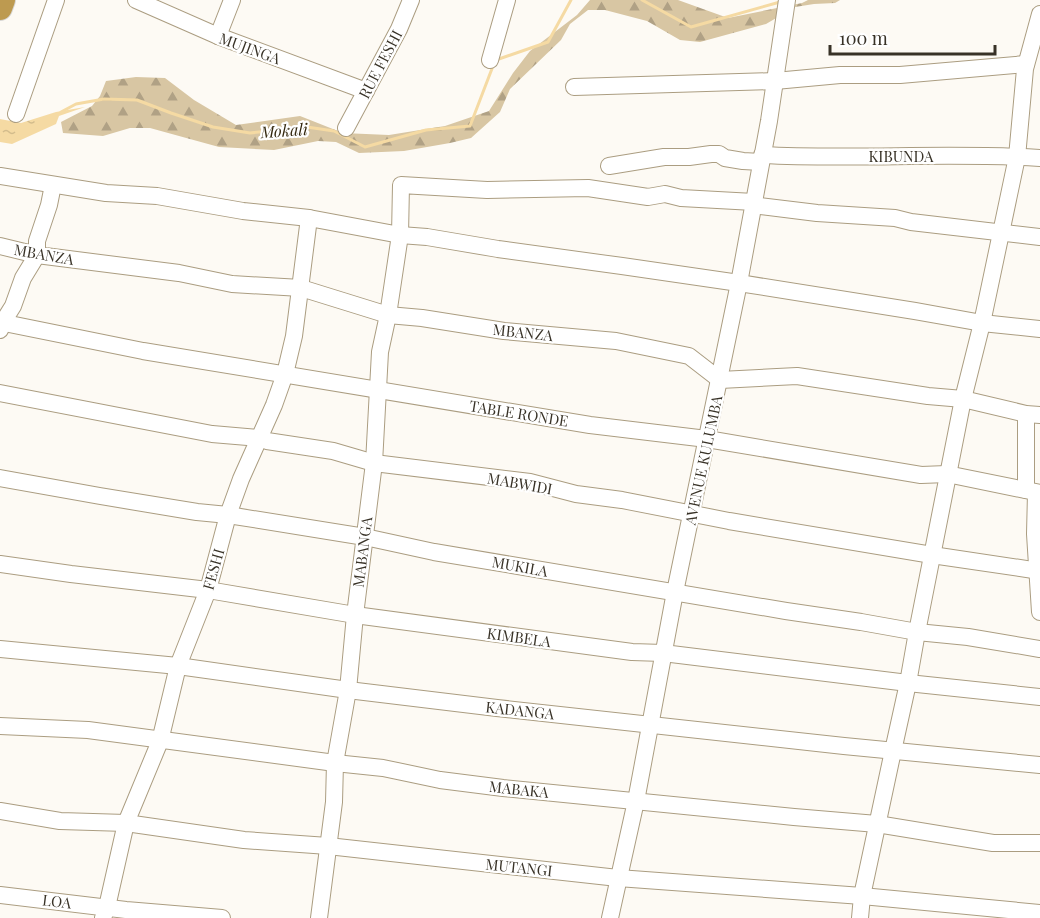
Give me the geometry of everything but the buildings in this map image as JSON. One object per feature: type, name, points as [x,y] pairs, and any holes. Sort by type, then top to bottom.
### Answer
[{"type":"highway","points":[[0,8],[3,0]]},
{"type":"street","points":[[16,114],[56,0]]},
{"type":"street","name":"MUJINGA","points":[[136,0],[218,36],[366,90]]},
{"type":"street","points":[[218,36],[232,0]]},
{"type":"street","name":"RUE FESHI","points":[[346,128],[399,29],[411,0]]},
{"type":"street","points":[[490,60],[507,0]]},
{"type":"street","name":"AVENUE KULUMBA","points":[[610,918],[636,801],[675,592],[739,283],[787,0]]},
{"type":"street","points":[[860,918],[862,896],[908,683],[947,474],[1017,157],[1040,14]]},
{"type":"street","points":[[574,87],[775,81],[840,75],[900,75],[1030,68]]},
{"type":"street","name":"KIBUNDA","points":[[609,166],[664,157],[711,154],[719,154],[734,160],[919,155],[1040,158]]},
{"type":"street","points":[[0,176],[106,193],[157,196],[243,211],[309,218],[400,235],[427,237],[739,283],[982,323],[1040,329]]},
{"type":"street","points":[[1,325],[13,306],[23,278],[37,255],[38,242],[50,205],[53,185]]},
{"type":"street","name":"MABANGA","points":[[320,918],[334,802],[335,763],[348,690],[374,463],[380,352],[400,235],[401,185],[486,190],[588,188],[648,197],[665,194],[681,198],[753,203]]},
{"type":"street","points":[[753,203],[817,213],[895,218],[911,222],[1040,237]]},
{"type":"street","name":"FESHI","points":[[105,913],[126,823],[160,741],[178,666],[208,590],[228,515],[285,374],[294,336],[309,218]]},
{"type":"street","name":"MBANZA","points":[[0,246],[37,255],[179,273],[232,284],[301,288],[388,315],[504,331],[616,341],[689,356],[720,380]]},
{"type":"street","name":"TABLE RONDE","points":[[1,325],[142,351],[590,425],[707,439],[921,475],[947,474],[1034,492]]},
{"type":"street","points":[[720,380],[797,376],[928,396],[963,399],[1033,414],[1035,534],[1040,612]]},
{"type":"street","name":"MABWIDI","points":[[0,393],[212,434],[258,438],[333,451],[374,463],[530,482],[576,494],[622,500],[729,521],[1039,571]]},
{"type":"street","name":"MUKILA","points":[[0,478],[197,512],[365,537],[457,556],[917,632],[968,637],[1040,649]]},
{"type":"street","name":"KIMBELA","points":[[0,564],[208,590],[355,615],[632,652],[663,653],[1040,697]]},
{"type":"street","name":"KADANGA","points":[[0,649],[178,666],[348,690],[649,725],[1040,765]]},
{"type":"street","name":"MABAKA","points":[[0,726],[88,730],[383,768],[471,784],[877,824],[993,843],[1040,843]]},
{"type":"street","name":"MUTANGI","points":[[0,811],[60,821],[126,823],[244,840],[328,846],[618,878],[862,896],[1040,913]]},
{"type":"street","name":"LOA","points":[[0,895],[105,913],[222,918]]},
{"type":"green space","points":[[590,0],[678,0],[728,18],[808,0],[840,0],[835,3],[795,7],[766,24],[700,42],[680,40],[647,21],[605,10],[588,10],[570,24],[561,40],[510,89],[500,112],[471,138],[404,151],[359,153],[336,142],[318,141],[274,150],[219,147],[150,128],[130,128],[103,136],[63,133],[61,122],[92,106],[100,96],[106,81],[136,77],[165,78],[194,100],[236,125],[300,116],[343,133],[389,135],[445,126],[489,111],[530,51],[577,15]]},
{"type":"water","points":[[85,107],[59,116],[56,124],[12,144],[0,142],[0,119],[21,123],[56,112]]},
{"type":"waterway","name":"Mokali","points":[[496,60],[548,42],[571,0]]},
{"type":"waterway","name":"Mokali","points":[[642,0],[691,27],[780,2]]},
{"type":"waterway","name":"Mokali","points":[[61,112],[76,104],[104,99],[137,100],[213,127],[250,133],[307,127],[334,131],[365,147],[426,130],[470,126],[493,66]]}]
